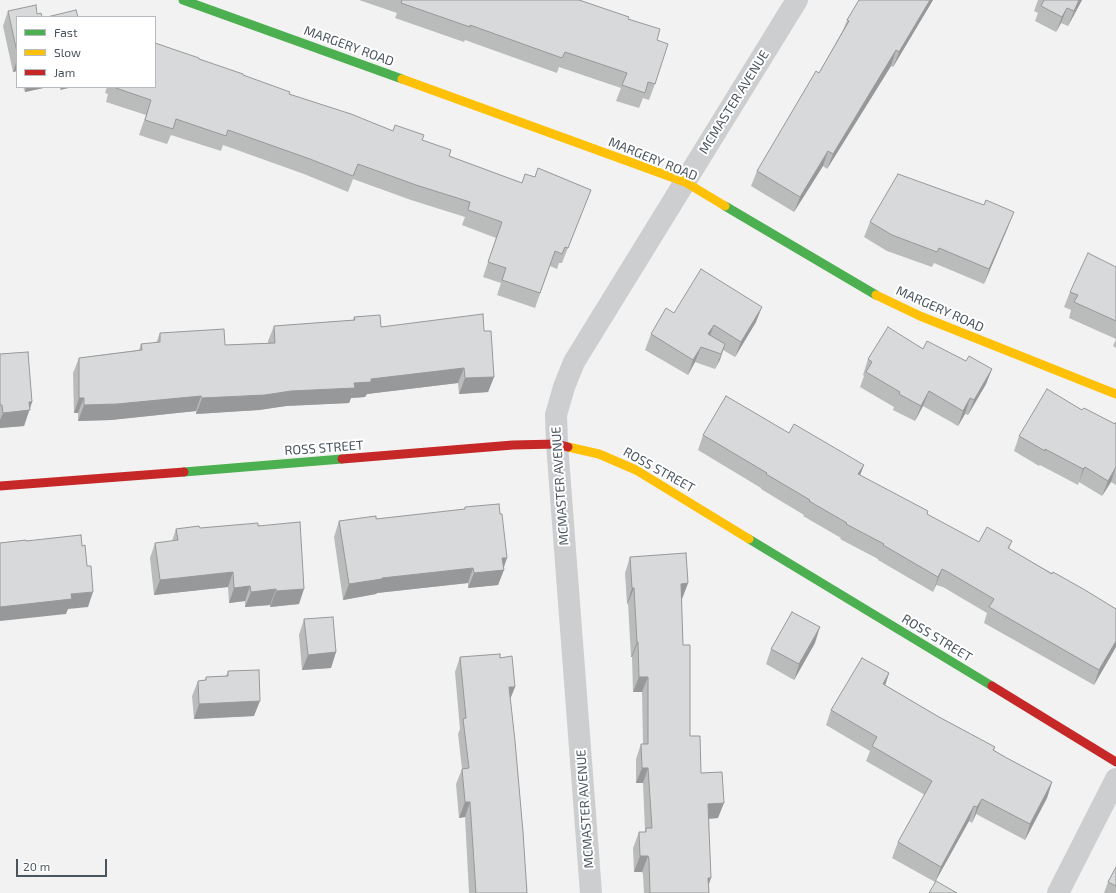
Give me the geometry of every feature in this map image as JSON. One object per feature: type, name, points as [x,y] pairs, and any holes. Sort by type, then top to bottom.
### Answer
[{"type":"street","name":"MARGERY ROAD","points":[[183,0],[685,182],[879,296],[920,316],[1116,394]]},
{"type":"street","name":"MCMASTER AVENUE","points":[[591,893],[556,416],[564,387],[574,362],[797,0]]},
{"type":"street","name":"ROSS STREET","points":[[0,486],[513,445],[557,444],[599,454],[636,470],[1116,762]]},
{"type":"street","points":[[1058,893],[1116,779]]},
{"type":"building","points":[[402,0],[579,0],[629,17],[628,19],[660,29],[657,40],[668,44],[655,84],[648,82],[645,93],[622,85],[627,73],[565,52],[562,58],[470,25],[470,27],[401,3]]},
{"type":"building","points":[[859,0],[930,0],[899,52],[896,50],[833,154],[828,151],[800,197],[757,171],[816,71],[819,73],[849,21],[847,20]]},
{"type":"building","points":[[1044,0],[1079,0],[1074,11],[1067,8],[1062,17],[1041,6]]},
{"type":"building","points":[[36,5],[37,14],[41,13],[42,16],[16,16],[16,47],[8,11]]},
{"type":"building","points":[[76,10],[78,16],[51,16]]},
{"type":"building","points":[[156,43],[243,74],[290,92],[289,94],[351,114],[393,131],[395,125],[424,135],[422,140],[451,150],[449,156],[522,183],[525,174],[535,177],[538,168],[591,190],[568,248],[565,247],[562,254],[555,251],[540,293],[502,280],[506,268],[488,262],[502,222],[468,210],[470,202],[416,185],[358,164],[353,176],[228,130],[226,136],[176,119],[173,129],[145,120],[151,100],[116,88],[156,88]]},
{"type":"building","points":[[898,174],[984,205],[986,200],[1014,212],[989,269],[939,248],[937,252],[892,235],[870,222]]},
{"type":"building","points":[[1088,253],[1116,267],[1116,321],[1074,302],[1078,295],[1070,292]]},
{"type":"building","points":[[701,269],[762,307],[741,342],[714,325],[708,334],[725,344],[721,354],[701,347],[693,360],[651,334],[666,308],[674,313]]},
{"type":"building","points":[[483,314],[484,331],[491,331],[494,377],[465,378],[464,368],[371,379],[371,382],[354,383],[355,388],[291,391],[265,395],[202,398],[201,396],[117,404],[84,405],[84,398],[79,398],[79,358],[142,350],[141,344],[160,342],[160,333],[224,329],[225,345],[275,343],[274,326],[355,320],[354,317],[380,315],[381,327]]},
{"type":"building","points":[[888,327],[923,349],[927,341],[966,361],[969,356],[992,369],[974,400],[970,398],[963,411],[929,391],[921,406],[899,394],[900,392],[866,372],[872,362],[868,359]]},
{"type":"building","points":[[28,352],[32,402],[29,402],[30,410],[3,413],[2,405],[0,405],[0,354]]},
{"type":"building","points":[[1047,389],[1082,410],[1084,408],[1115,424],[1116,422],[1116,467],[1108,481],[1085,467],[1083,469],[1045,449],[1045,451],[1019,436]]},
{"type":"building","points":[[726,396],[789,433],[794,424],[864,465],[858,474],[928,511],[927,514],[979,542],[987,527],[1012,541],[1008,548],[1052,574],[1053,572],[1085,590],[1116,609],[1116,641],[1099,670],[989,607],[994,599],[942,569],[938,577],[883,545],[884,544],[846,524],[847,523],[766,474],[767,473],[703,435]]},
{"type":"building","points":[[499,504],[500,514],[502,514],[507,558],[502,558],[504,570],[474,573],[473,568],[382,578],[349,584],[339,521],[376,516],[376,519]]},
{"type":"building","points":[[300,522],[304,589],[276,591],[276,589],[251,592],[250,586],[234,588],[233,572],[160,580],[155,543],[178,540],[176,529],[199,526],[200,528],[258,523],[258,526]]},
{"type":"building","points":[[81,535],[82,546],[85,545],[87,566],[91,566],[93,592],[71,594],[72,599],[0,607],[0,543]]},
{"type":"building","points":[[686,553],[688,583],[681,584],[683,645],[690,645],[690,736],[700,736],[701,773],[722,772],[724,803],[708,804],[711,878],[708,878],[709,893],[650,893],[649,859],[648,856],[640,856],[639,832],[646,832],[646,828],[652,828],[648,768],[642,768],[641,744],[648,744],[648,677],[639,677],[634,588],[632,588],[630,557]]},
{"type":"building","points":[[792,612],[820,627],[799,664],[771,649]]},
{"type":"building","points":[[333,617],[336,652],[308,655],[304,619]]},
{"type":"building","points":[[500,654],[500,658],[512,656],[515,687],[509,687],[523,832],[527,893],[476,893],[470,802],[465,802],[462,769],[469,768],[463,719],[466,718],[460,657]]},
{"type":"building","points":[[862,658],[889,673],[883,684],[939,717],[995,747],[993,750],[1005,757],[1052,782],[1030,824],[982,799],[977,807],[974,806],[941,867],[898,842],[932,781],[872,746],[877,737],[831,710]]},
{"type":"building","points":[[259,670],[260,701],[199,704],[198,681],[206,680],[206,677],[228,676],[228,671]]},
{"type":"building","points":[[1116,867],[1116,886],[1108,882]]},
{"type":"building","points":[[936,881],[957,893],[929,893]]},
{"type":"traffic: fast","points":[[183,0],[402,79]]},
{"type":"traffic: fast","points":[[725,206],[876,295]]},
{"type":"traffic: fast","points":[[184,472],[342,459]]},
{"type":"traffic: fast","points":[[749,539],[992,686]]},
{"type":"traffic: slow","points":[[402,79],[685,182],[725,206]]},
{"type":"traffic: slow","points":[[876,295],[920,316],[1116,394]]},
{"type":"traffic: slow","points":[[568,447],[599,454],[636,470],[749,539]]},
{"type":"traffic: jam","points":[[342,459],[513,445],[557,444],[568,447]]},
{"type":"traffic: jam","points":[[0,486],[184,472]]},
{"type":"traffic: jam","points":[[992,686],[1116,762]]}]
